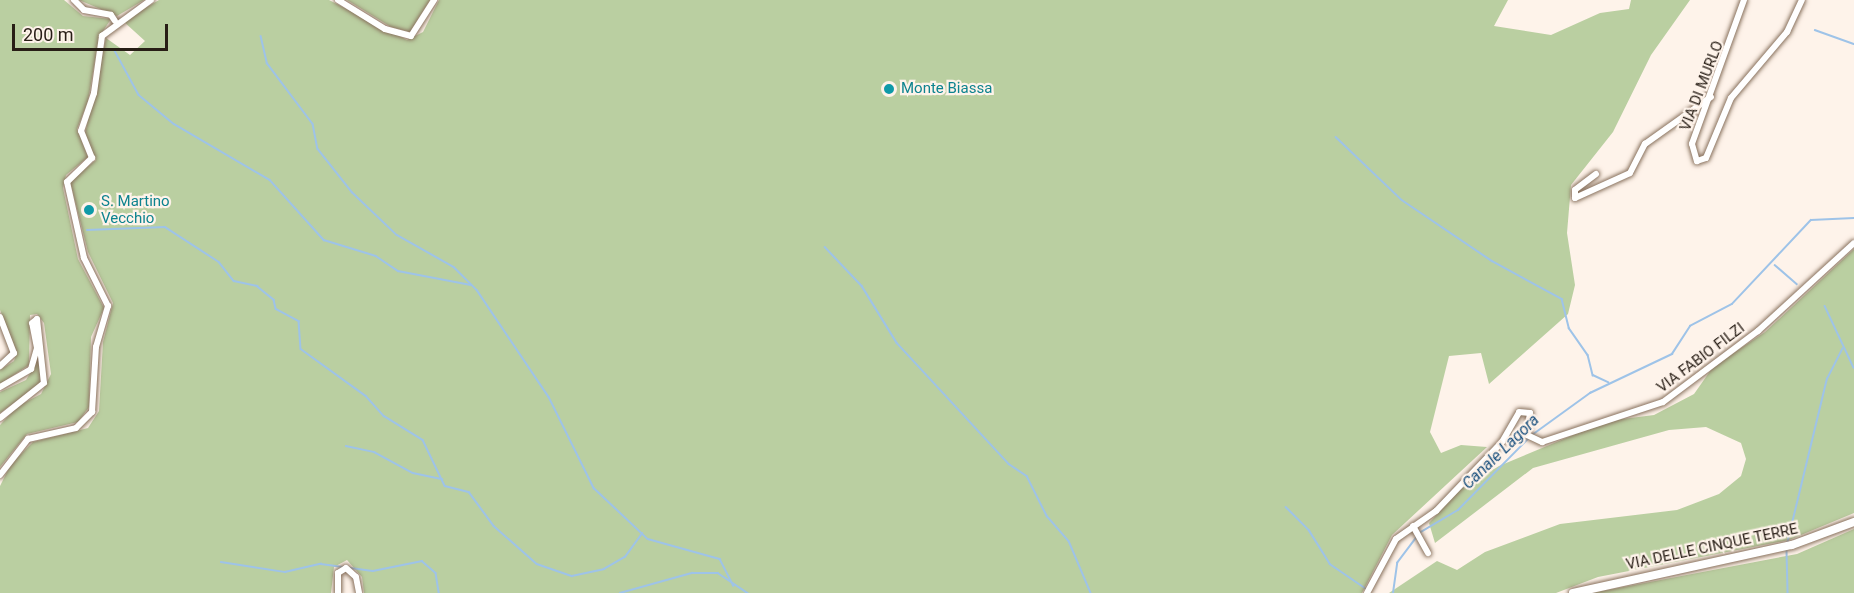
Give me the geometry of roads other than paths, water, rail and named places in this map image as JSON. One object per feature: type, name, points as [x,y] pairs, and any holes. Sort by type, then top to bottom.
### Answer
[{"type":"main road","name":"VIA DELLE CINQUE TERRE","points":[[1573,593],[1792,545],[1854,522]]},
{"type":"street","points":[[74,0],[84,10],[111,15],[115,21]]},
{"type":"street","points":[[0,475],[27,440],[76,428],[92,412],[96,347],[108,306],[86,262],[67,182],[92,158],[81,131],[94,93],[102,36],[115,21],[151,0]]},
{"type":"street","points":[[338,0],[385,29],[411,36],[434,0]]},
{"type":"street","name":"VIA DI MURLO","points":[[1744,0],[1712,97],[1691,149],[1697,161],[1706,158],[1731,98],[1787,32],[1802,0]]},
{"type":"street","points":[[1596,174],[1575,190],[1575,198],[1630,173],[1645,144],[1712,97]]},
{"type":"street","name":"VIA FABIO FILZI","points":[[1367,593],[1390,546],[1416,532],[1490,455],[1524,410],[1530,415],[1527,435],[1538,442],[1606,417],[1641,412],[1676,394],[1766,324],[1854,243]]},
{"type":"street","points":[[0,317],[14,353],[0,366]]},
{"type":"street","points":[[0,387],[31,369],[36,348],[32,323],[37,319],[44,383],[0,418]]},
{"type":"street","points":[[1416,532],[1428,553]]},
{"type":"street","points":[[338,593],[338,573],[346,568],[356,577],[359,593]]},
{"type":"waterway","points":[[1815,30],[1854,44]]},
{"type":"waterway","points":[[261,36],[267,63],[313,124],[318,149],[352,192],[397,235],[454,267],[477,290],[549,397],[594,488],[648,539],[720,559],[734,586]]},
{"type":"waterway","points":[[114,49],[139,95],[174,124],[270,180],[324,240],[376,256],[398,271],[471,285]]},
{"type":"waterway","points":[[1336,137],[1402,200],[1492,261],[1562,299],[1569,328],[1588,355],[1593,375],[1608,382]]},
{"type":"waterway","name":"Canale Lagora","points":[[1532,435],[1590,393],[1672,354],[1690,326],[1732,304],[1811,220],[1854,218]]},
{"type":"waterway","points":[[87,230],[165,227],[219,262],[234,281],[257,286],[274,300],[276,309],[299,321],[301,349],[366,396],[384,416],[423,440],[445,486],[469,492],[494,526],[537,564],[572,576],[604,569],[625,557],[642,534]]},
{"type":"waterway","points":[[825,247],[862,286],[897,343],[1009,464],[1027,476],[1047,516],[1069,541],[1091,593]]},
{"type":"waterway","points":[[1775,265],[1797,284]]},
{"type":"waterway","points":[[1825,306],[1854,368]]},
{"type":"waterway","points":[[1787,544],[1827,379],[1842,349]]},
{"type":"waterway","name":"Canale Lagora","points":[[1421,532],[1458,510],[1529,438]]},
{"type":"waterway","points":[[346,446],[374,452],[413,473],[442,479]]},
{"type":"waterway","points":[[1286,507],[1309,530],[1330,564],[1368,590]]},
{"type":"waterway","name":"Canale Lagora","points":[[1393,593],[1397,563],[1417,536]]},
{"type":"waterway","points":[[1787,551],[1788,593]]},
{"type":"waterway","points":[[221,562],[285,572],[321,564],[373,571],[422,561],[436,573],[439,593]]},
{"type":"waterway","points":[[620,593],[692,573],[718,573],[748,593]]},
{"type":"place","name":"Monte Biassa","points":[[889,89]]},
{"type":"place","name":"S. Martino Vecchio","points":[[89,210]]}]
